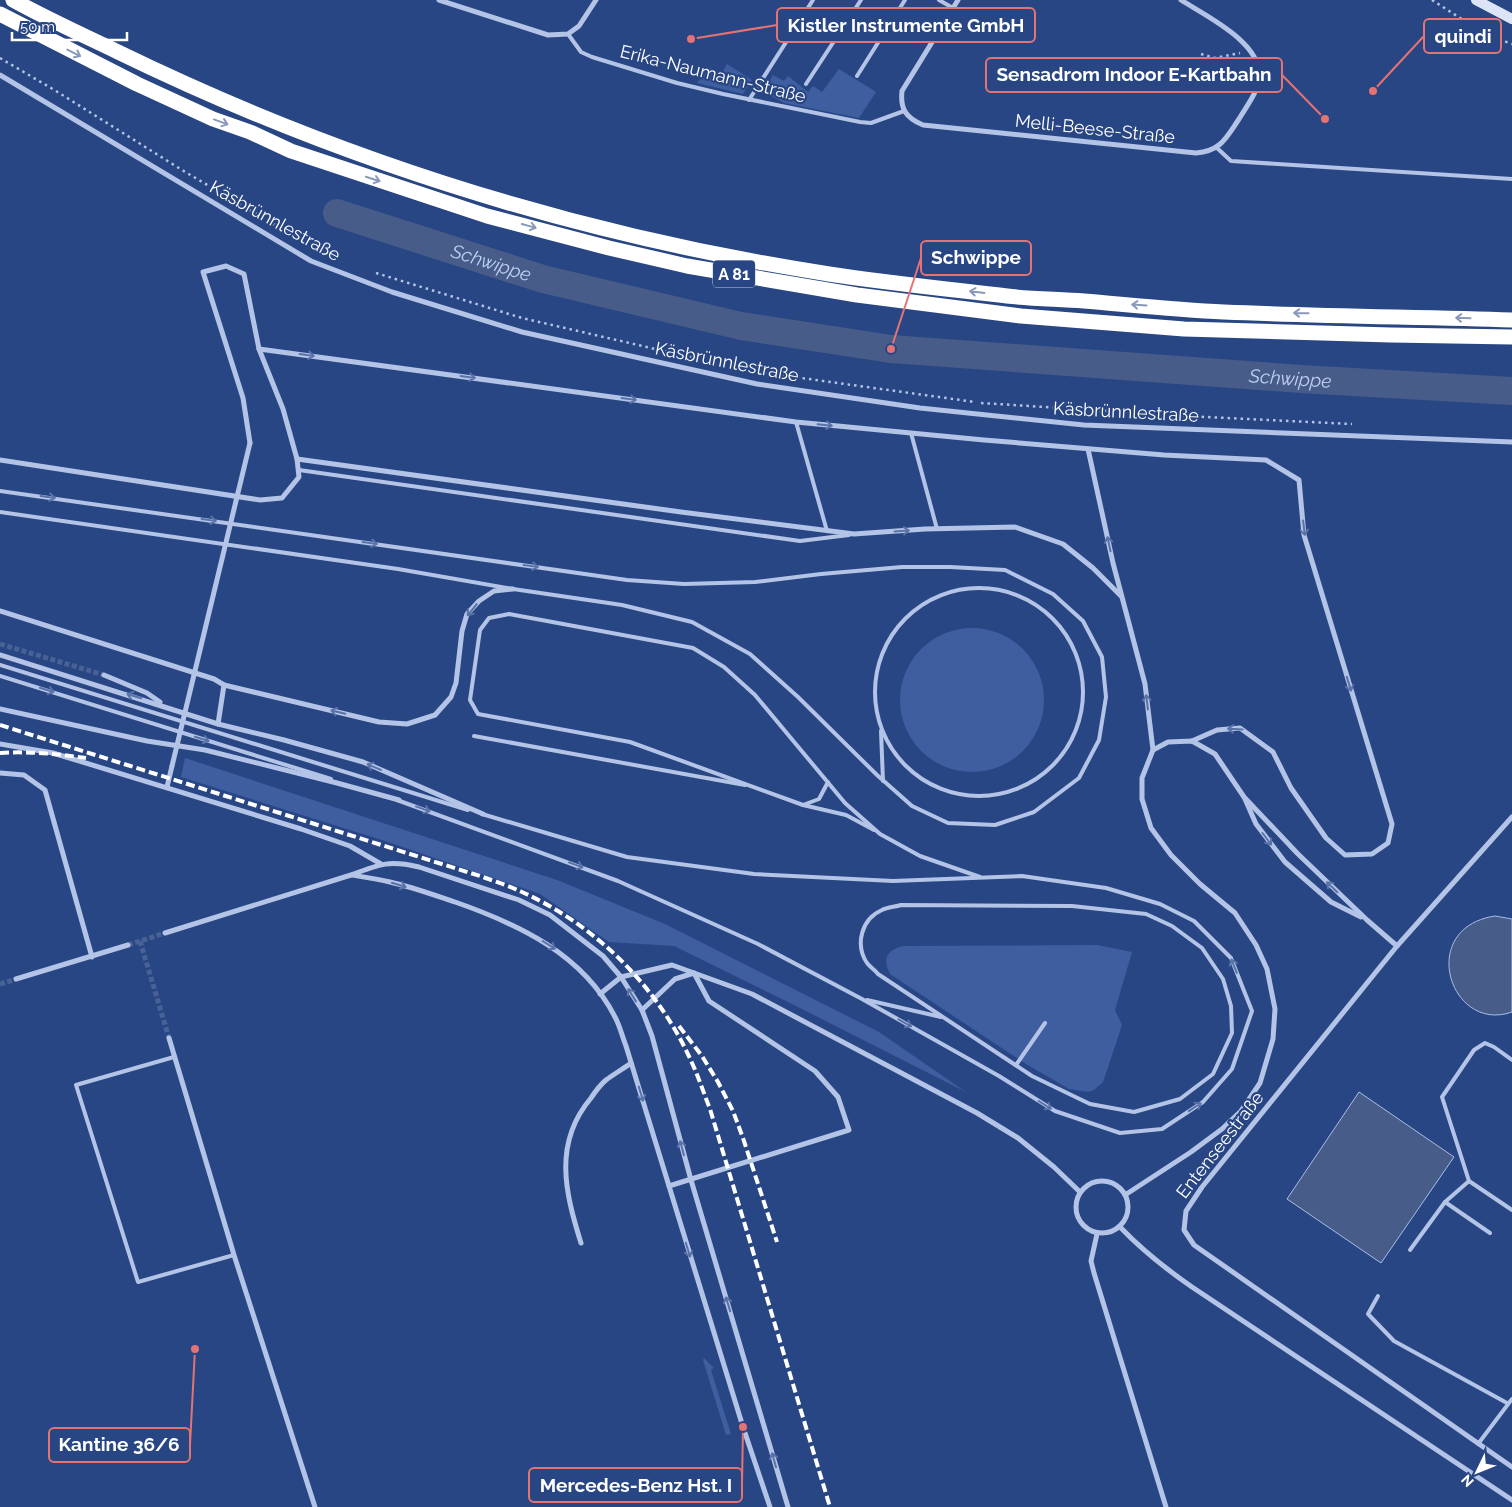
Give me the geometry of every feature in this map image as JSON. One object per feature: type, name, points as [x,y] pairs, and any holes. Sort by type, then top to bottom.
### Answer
[{"type":"highway","name":"A 81","points":[[13,0],[174,79],[234,105],[390,166],[573,220],[685,246],[827,273],[1012,296],[1222,312],[1512,320]]},
{"type":"highway","name":"A 81","points":[[0,14],[120,76],[213,119],[250,132],[292,151],[487,216],[687,266],[857,295],[1021,316],[1184,329],[1512,337]]},
{"type":"main road","points":[[1476,0],[1512,19]]},
{"type":"street","points":[[441,0],[548,35],[568,34],[580,26],[596,0]]},
{"type":"street","points":[[904,111],[901,102],[902,91],[958,0]]},
{"type":"street","points":[[1181,0],[1240,39],[1252,51],[1258,65],[1259,78],[1255,92],[1217,148]]},
{"type":"street","name":"Käsbrünnlestraße","points":[[0,75],[311,261],[392,292],[522,332],[757,384],[920,408],[1084,425],[1512,442]]},
{"type":"street","name":"Melli-Beese-Straße","points":[[904,111],[913,121],[923,125],[1196,153],[1209,152],[1217,148]]},
{"type":"street","points":[[0,460],[260,500],[282,498],[299,477],[300,470],[283,409],[259,349],[244,274],[226,266],[204,272],[243,398],[250,443],[172,766],[167,787]]},
{"type":"street","points":[[259,349],[796,422],[1088,449],[1266,460],[1299,480],[1304,535],[1392,824],[1388,843],[1372,854],[1346,855],[1326,838],[1321,831],[1291,788],[1273,752],[1240,728],[1217,730],[1192,741],[1168,742],[1153,750]]},
{"type":"street","points":[[1088,449],[1121,596],[1145,684],[1153,750],[1142,778],[1142,799],[1151,828],[1171,855],[1200,884],[1235,912],[1256,945],[1267,969],[1275,1009],[1273,1039],[1260,1083],[1241,1111],[1222,1129],[1191,1152],[1125,1195]]},
{"type":"street","points":[[297,459],[854,534],[1015,527],[1063,544],[1093,568],[1121,596]]},
{"type":"street","points":[[0,611],[214,678],[224,685],[379,722],[407,724],[435,715],[451,697],[456,683],[462,631],[467,614],[479,601],[494,591],[513,589]]},
{"type":"street","points":[[0,655],[164,705],[218,724],[363,762],[482,814]]},
{"type":"street","points":[[104,675],[147,693],[164,705]]},
{"type":"street","points":[[218,724],[224,685]]},
{"type":"street","points":[[0,709],[147,741],[205,750],[337,782],[399,800]]},
{"type":"street","points":[[1192,741],[1215,754],[1244,796],[1298,854],[1397,946]]},
{"type":"street","points":[[0,744],[54,753],[167,787],[350,846],[380,864]]},
{"type":"street","points":[[0,773],[24,775],[45,790],[92,957]]},
{"type":"street","points":[[1244,796],[1256,824],[1284,862],[1331,902],[1367,920]]},
{"type":"street","name":"Entenseestraße","points":[[1512,817],[1397,946],[1202,1187],[1186,1211],[1184,1230],[1194,1245],[1512,1467]]},
{"type":"street","points":[[165,934],[380,864],[404,864],[420,867],[519,900],[550,915],[603,956],[621,977],[642,1010],[652,1036],[691,1180],[788,1507]]},
{"type":"street","points":[[351,875],[390,882],[432,895],[485,913],[524,930],[558,950],[590,981],[600,994],[615,1017],[631,1063],[743,1427],[770,1507]]},
{"type":"street","points":[[16,979],[128,945]]},
{"type":"street","points":[[600,994],[621,977],[672,965],[752,994],[977,1113],[1018,1138],[1054,1167],[1080,1192]]},
{"type":"street","points":[[642,1010],[675,980],[694,973]]},
{"type":"street","points":[[669,1186],[849,1130],[838,1097],[815,1071],[709,1000],[694,973]]},
{"type":"street","points":[[168,1038],[234,1255],[315,1507]]},
{"type":"street","points":[[580,1243],[565,1182],[566,1157],[580,1111],[604,1081],[631,1063]]},
{"type":"street","points":[[1094,1182],[1112,1183],[1120,1187],[1125,1195],[1128,1203],[1128,1212],[1120,1227],[1106,1234],[1097,1234],[1082,1225],[1075,1209],[1076,1200],[1086,1186],[1094,1182]]},
{"type":"street","points":[[1120,1227],[1159,1263],[1200,1293],[1512,1500]]},
{"type":"street","points":[[1097,1234],[1091,1261],[1094,1273],[1166,1507]]},
{"type":"lane","points":[[749,100],[813,0]]},
{"type":"lane","points":[[806,84],[862,0]]},
{"type":"lane","points":[[857,76],[905,0]]},
{"type":"lane","points":[[939,0],[953,8]]},
{"type":"lane","name":"Erika-Naumann-Straße","points":[[568,34],[581,52],[592,57],[677,83],[749,100],[860,122],[871,122],[904,111]]},
{"type":"lane","points":[[1217,148],[1231,162],[1512,179]]},
{"type":"lane","points":[[796,422],[826,531]]},
{"type":"lane","points":[[911,433],[937,529]]},
{"type":"lane","points":[[300,470],[800,541],[854,534]]},
{"type":"lane","points":[[0,491],[627,580],[684,584],[756,582],[821,574],[902,568],[950,567],[1006,570],[1053,594],[1083,621],[1102,657],[1106,697],[1099,740],[1079,778],[1034,812],[995,825],[948,823],[912,806],[883,781],[798,697],[750,654],[692,622],[622,605],[388,568],[0,512]]},
{"type":"lane","points":[[881,728],[898,759],[926,782],[959,795],[994,796],[1028,785],[1056,764],[1075,734],[1084,700],[1080,665],[1066,634],[1043,609],[1014,593],[980,587],[947,592],[917,607],[893,632],[878,662],[874,695],[881,728],[883,781]]},
{"type":"lane","points":[[880,834],[845,803],[755,695],[724,667],[692,648],[509,614],[489,618],[480,630],[470,700],[478,714],[630,742],[804,805],[846,815],[880,834],[920,856],[982,878]]},
{"type":"lane","points":[[0,665],[627,857],[754,874],[893,881],[1022,876],[1106,888],[1160,904],[1194,921],[1231,958],[1252,1011],[1232,1069],[1203,1102],[1162,1129],[1120,1133],[1055,1110],[999,1076],[862,999],[758,944],[618,881],[399,800],[0,676]]},
{"type":"lane","points":[[474,736],[760,788]]},
{"type":"lane","points":[[804,805],[819,799],[828,782]]},
{"type":"lane","points":[[901,905],[1072,906],[1146,914],[1172,926],[1202,948],[1223,980],[1231,1006],[1232,1033],[1213,1074],[1180,1099],[1134,1112],[1090,1104],[1032,1076],[945,1018],[878,974],[867,962],[861,947],[862,930],[870,918],[881,910],[901,905]]},
{"type":"lane","points":[[862,999],[945,1018]]},
{"type":"lane","points":[[1016,1066],[1045,1023]]},
{"type":"lane","points":[[1512,1060],[1485,1043],[1474,1050],[1442,1097],[1469,1180],[1512,1210]]},
{"type":"lane","points":[[174,1056],[76,1085],[138,1282],[234,1255]]},
{"type":"lane","points":[[1410,1250],[1445,1202],[1469,1180]]},
{"type":"lane","points":[[1445,1202],[1490,1234]]},
{"type":"lane","points":[[1378,1296],[1368,1314],[1394,1341],[1508,1403]]},
{"type":"lane","points":[[1478,1444],[1512,1399]]},
{"type":"path","points":[[1432,0],[1486,34],[1512,44]]},
{"type":"path","points":[[1201,54],[1215,58],[1252,51]]},
{"type":"path","points":[[0,58],[182,170],[314,248],[339,260]]},
{"type":"path","points":[[374,273],[522,318],[712,362]]},
{"type":"path","points":[[750,371],[979,403],[1206,418],[1359,424]]},
{"type":"shaded area","points":[[727,64],[752,80],[743,94],[697,83],[709,67],[721,75]]},
{"type":"shaded area","points":[[839,69],[876,92],[859,118],[784,103],[763,92],[773,75],[784,81],[788,76],[808,92],[813,86],[822,92]]},
{"type":"shaded area","points":[[972,628],[999,634],[1023,649],[1038,673],[1044,700],[1038,727],[1023,751],[999,766],[972,772],[945,766],[921,751],[906,727],[900,700],[906,673],[921,649],[945,634]]},
{"type":"shaded area","points":[[185,758],[557,880],[665,924],[879,1032],[966,1092],[674,946],[609,942],[540,894],[385,841],[181,777]]},
{"type":"shaded area","points":[[1495,916],[1512,919],[1512,1012],[1490,1015],[1472,1008],[1459,994],[1451,977],[1449,957],[1456,939],[1471,924]]},
{"type":"shaded area","points":[[1097,945],[1132,952],[1115,1010],[1122,1025],[1103,1082],[1094,1090],[1088,1092],[1069,1089],[1026,1064],[890,974],[886,963],[890,952],[903,946]]},
{"type":"shaded area","points":[[1359,1092],[1454,1157],[1381,1263],[1287,1199]]},
{"type":"shaded area","points":[[704,1358],[714,1368],[711,1370],[731,1434],[726,1435],[703,1360]]},
{"type":"waterway","name":"Schwippe","points":[[337,213],[543,279],[741,326],[891,349],[1301,379],[1512,391]]},
{"type":"tunnel","points":[[0,644],[104,675]]},
{"type":"tunnel","points":[[128,945],[165,933]]},
{"type":"tunnel","points":[[140,941],[169,1038]]},
{"type":"tunnel","points":[[0,984],[16,979]]},
{"type":"railway","points":[[0,725],[507,886],[549,906],[576,923],[623,962],[662,1009],[678,1036],[699,1080],[710,1109],[830,1507]]},
{"type":"railway","points":[[0,753],[43,753],[86,758]]},
{"type":"railway","points":[[679,1026],[702,1056],[733,1111],[777,1242]]},
{"type":"place","name":"Kistler Instrumente GmbH","points":[[691,39]]},
{"type":"place","name":"quindi","points":[[1373,91]]},
{"type":"place","name":"Sensadrom Indoor E-Kartbahn","points":[[1325,119]]},
{"type":"place","name":"Schwippe","points":[[891,349]]},
{"type":"place","name":"Kantine 36/6","points":[[195,1349]]},
{"type":"place","name":"Mercedes-Benz Hst. I","points":[[743,1427]]}]
